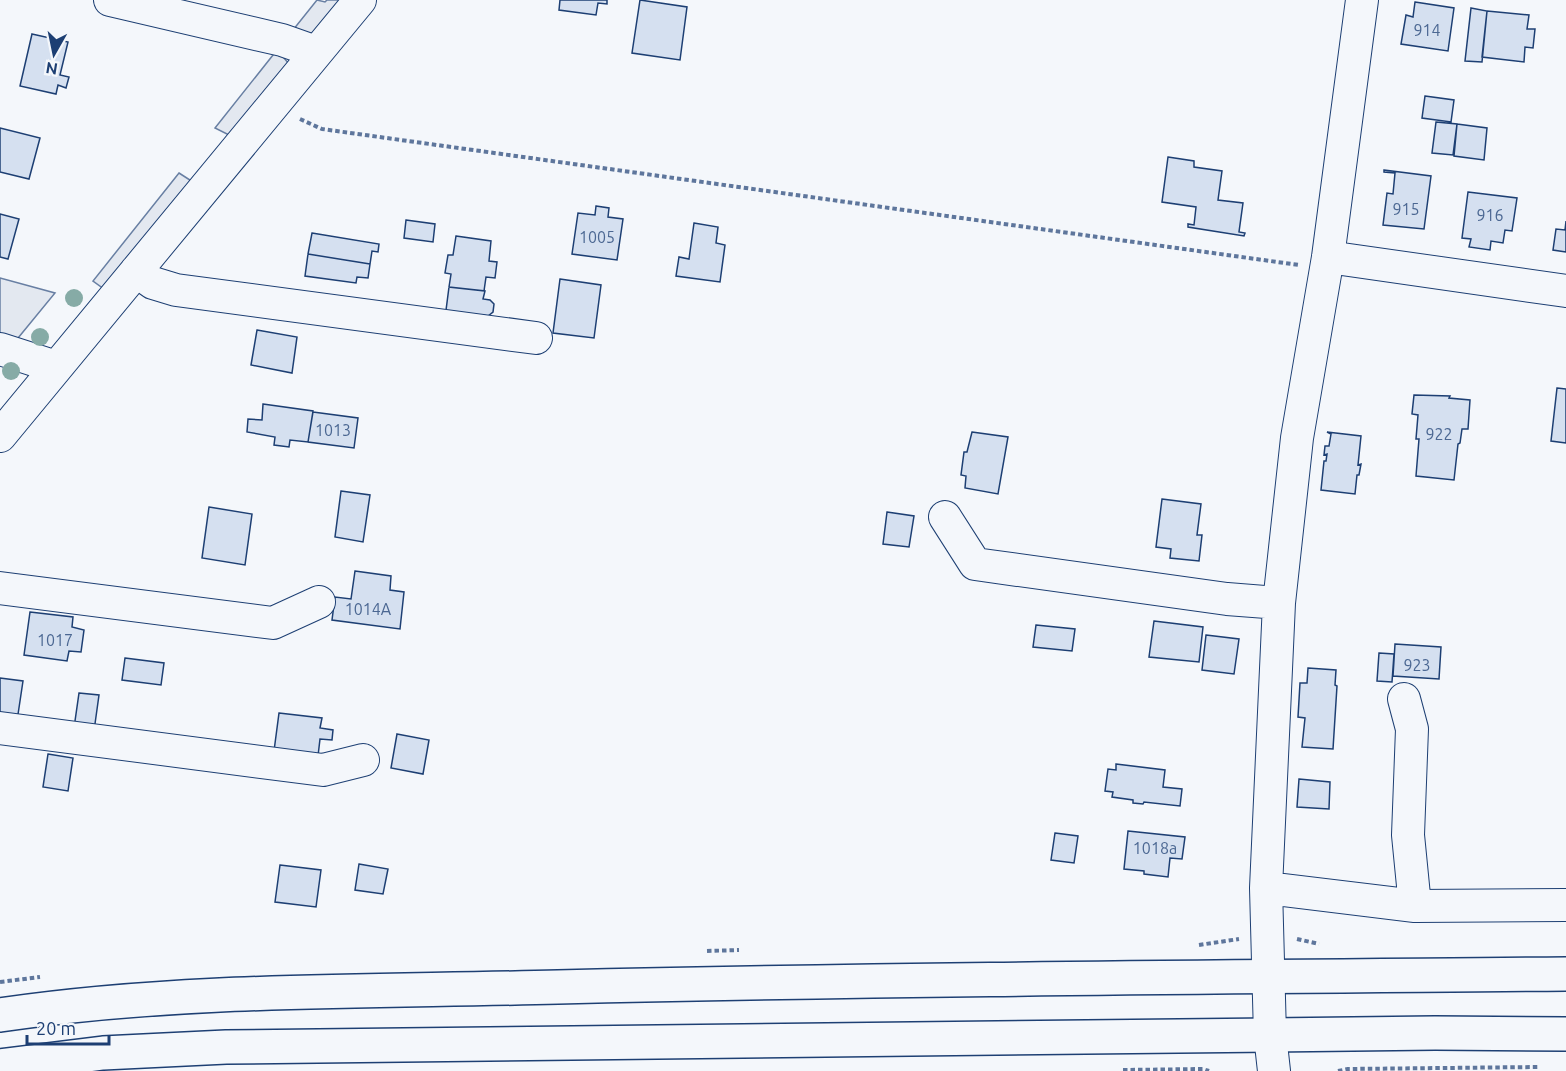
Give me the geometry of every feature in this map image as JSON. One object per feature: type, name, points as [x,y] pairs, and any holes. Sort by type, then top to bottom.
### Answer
[{"type":"main road","points":[[0,1015],[64,1006],[243,995],[807,981],[1566,975]]},
{"type":"main road","points":[[0,1066],[103,1053],[226,1047],[1435,1033],[1566,1034]]},
{"type":"street","points":[[110,0],[282,40],[316,52]]},
{"type":"street","points":[[0,436],[360,0]]},
{"type":"street","points":[[1274,1071],[1270,1035],[1266,888],[1279,603],[1297,438],[1327,263],[1362,0]]},
{"type":"street","points":[[1327,263],[1566,291]]},
{"type":"street","points":[[136,271],[153,283],[176,290],[536,338]]},
{"type":"street","points":[[0,349],[57,367]]},
{"type":"street","points":[[945,518],[975,564],[1227,599],[1279,603]]},
{"type":"street","points":[[0,588],[273,623],[319,602]]},
{"type":"street","points":[[1404,699],[1412,729],[1408,835],[1415,906]]},
{"type":"street","points":[[0,728],[322,770],[363,760]]},
{"type":"street","points":[[1266,888],[1415,906],[1566,905]]},
{"type":"path","points":[[291,115],[322,129],[1327,263]]},
{"type":"path","points":[[1338,1071],[1348,1069],[1543,1067]]},
{"type":"path","points":[[1113,1070],[1203,1069],[1209,1071]]},
{"type":"shaded area","points":[[317,0],[325,2],[344,0],[312,39],[293,30]]},
{"type":"shaded area","points":[[277,50],[290,65],[231,136],[215,128]]},
{"type":"shaded area","points":[[179,173],[193,182],[104,289],[93,281]]},
{"type":"shaded area","points":[[0,278],[55,293],[0,360]]},
{"type":"building","points":[[560,0],[607,0],[607,4],[598,3],[596,15],[559,10]]},
{"type":"building","points":[[640,0],[687,7],[680,60],[632,53]]},
{"type":"building","points":[[1415,2],[1454,8],[1448,51],[1401,44],[1406,15],[1413,17]]},
{"type":"building","points":[[1471,8],[1487,11],[1482,62],[1465,61]]},
{"type":"building","points":[[1487,11],[1529,15],[1527,29],[1535,29],[1533,48],[1525,47],[1524,62],[1482,57]]},
{"type":"building","points":[[32,34],[68,42],[60,75],[69,77],[66,88],[58,85],[56,94],[20,86]]},
{"type":"building","points":[[1425,96],[1454,100],[1451,122],[1422,118]]},
{"type":"building","points":[[1436,122],[1457,124],[1453,155],[1432,153]]},
{"type":"building","points":[[1457,124],[1487,128],[1484,160],[1454,156]]},
{"type":"building","points":[[0,128],[40,138],[29,179],[0,172]]},
{"type":"building","points":[[1168,157],[1194,161],[1194,167],[1222,171],[1218,200],[1243,203],[1239,232],[1245,233],[1244,236],[1188,227],[1188,224],[1194,225],[1196,207],[1162,202]]},
{"type":"building","points":[[1384,170],[1431,176],[1424,229],[1383,225],[1387,193],[1393,194],[1395,173],[1384,172]]},
{"type":"building","points":[[1468,192],[1517,198],[1512,231],[1505,230],[1503,243],[1491,241],[1490,250],[1469,247],[1471,239],[1462,238]]},
{"type":"building","points":[[596,206],[609,208],[608,217],[623,219],[617,260],[572,254],[578,213],[595,215]]},
{"type":"building","points":[[0,214],[19,219],[8,259],[0,257]]},
{"type":"building","points":[[406,220],[435,224],[433,242],[404,238]]},
{"type":"building","points":[[1566,221],[1566,252],[1553,250],[1556,229],[1565,230]]},
{"type":"building","points":[[694,223],[718,227],[716,243],[725,245],[720,282],[676,276],[679,257],[689,259]]},
{"type":"building","points":[[312,233],[379,244],[378,252],[372,251],[370,264],[308,254]]},
{"type":"building","points":[[456,236],[491,241],[489,261],[497,262],[495,278],[486,277],[484,291],[449,287],[451,274],[445,273],[448,255],[453,255]]},
{"type":"building","points":[[308,254],[370,264],[368,278],[357,277],[356,283],[305,276]]},
{"type":"building","points":[[560,279],[601,285],[594,338],[553,333]]},
{"type":"building","points":[[449,287],[485,291],[483,299],[490,300],[494,304],[493,312],[488,316],[482,315],[480,322],[445,318]]},
{"type":"building","points":[[257,330],[297,337],[292,373],[251,365]]},
{"type":"building","points":[[1557,388],[1566,389],[1566,443],[1551,441]]},
{"type":"building","points":[[1414,395],[1450,396],[1449,398],[1470,400],[1468,429],[1462,429],[1454,480],[1416,476],[1419,439],[1416,439],[1418,415],[1412,414]]},
{"type":"building","points":[[263,404],[313,411],[308,442],[290,440],[289,447],[274,445],[275,437],[247,432],[248,419],[262,420]]},
{"type":"building","points":[[313,412],[358,418],[354,448],[308,442]]},
{"type":"building","points":[[972,432],[1008,437],[998,494],[965,488],[966,476],[961,475],[964,452],[967,452]]},
{"type":"building","points":[[1327,432],[1361,436],[1358,465],[1361,464],[1355,494],[1321,490],[1324,461],[1326,461],[1327,454],[1324,455],[1325,446],[1329,446],[1331,434]]},
{"type":"building","points":[[341,491],[370,495],[363,542],[335,537]]},
{"type":"building","points":[[1162,499],[1201,504],[1197,535],[1202,535],[1199,561],[1170,558],[1171,549],[1156,547]]},
{"type":"building","points":[[209,507],[252,514],[245,565],[202,558]]},
{"type":"building","points":[[887,512],[914,516],[909,547],[883,544]]},
{"type":"building","points":[[355,571],[391,576],[390,590],[404,592],[400,629],[332,620],[335,597],[351,599]]},
{"type":"building","points":[[30,612],[73,617],[72,627],[84,630],[81,652],[69,651],[67,661],[24,655]]},
{"type":"building","points":[[1154,621],[1203,627],[1199,662],[1149,657]]},
{"type":"building","points":[[1036,625],[1075,629],[1072,651],[1033,647]]},
{"type":"building","points":[[1206,635],[1239,639],[1234,674],[1202,670]]},
{"type":"building","points":[[1395,644],[1441,647],[1439,679],[1393,676]]},
{"type":"building","points":[[1379,653],[1394,654],[1392,682],[1377,681]]},
{"type":"building","points":[[125,658],[164,663],[161,685],[122,680]]},
{"type":"building","points":[[1308,668],[1336,670],[1333,749],[1302,747],[1305,718],[1298,717],[1300,683],[1307,683]]},
{"type":"building","points":[[0,678],[23,681],[17,721],[0,719]]},
{"type":"building","points":[[79,693],[99,695],[94,731],[74,728]]},
{"type":"building","points":[[279,713],[322,718],[320,728],[333,730],[332,740],[320,739],[318,756],[274,751]]},
{"type":"building","points":[[397,734],[429,740],[423,774],[391,768]]},
{"type":"building","points":[[48,754],[73,758],[68,791],[43,787]]},
{"type":"building","points":[[1116,764],[1165,770],[1163,787],[1182,789],[1180,806],[1133,803],[1133,800],[1112,797],[1113,792],[1105,791],[1108,769],[1116,770]]},
{"type":"building","points":[[1299,779],[1330,782],[1329,809],[1297,807]]},
{"type":"building","points":[[1128,831],[1185,837],[1182,859],[1170,858],[1168,877],[1124,869]]},
{"type":"building","points":[[1055,833],[1078,836],[1074,863],[1051,860]]},
{"type":"building","points":[[359,864],[388,869],[383,894],[355,890]]},
{"type":"building","points":[[280,865],[321,870],[316,907],[275,902]]}]
